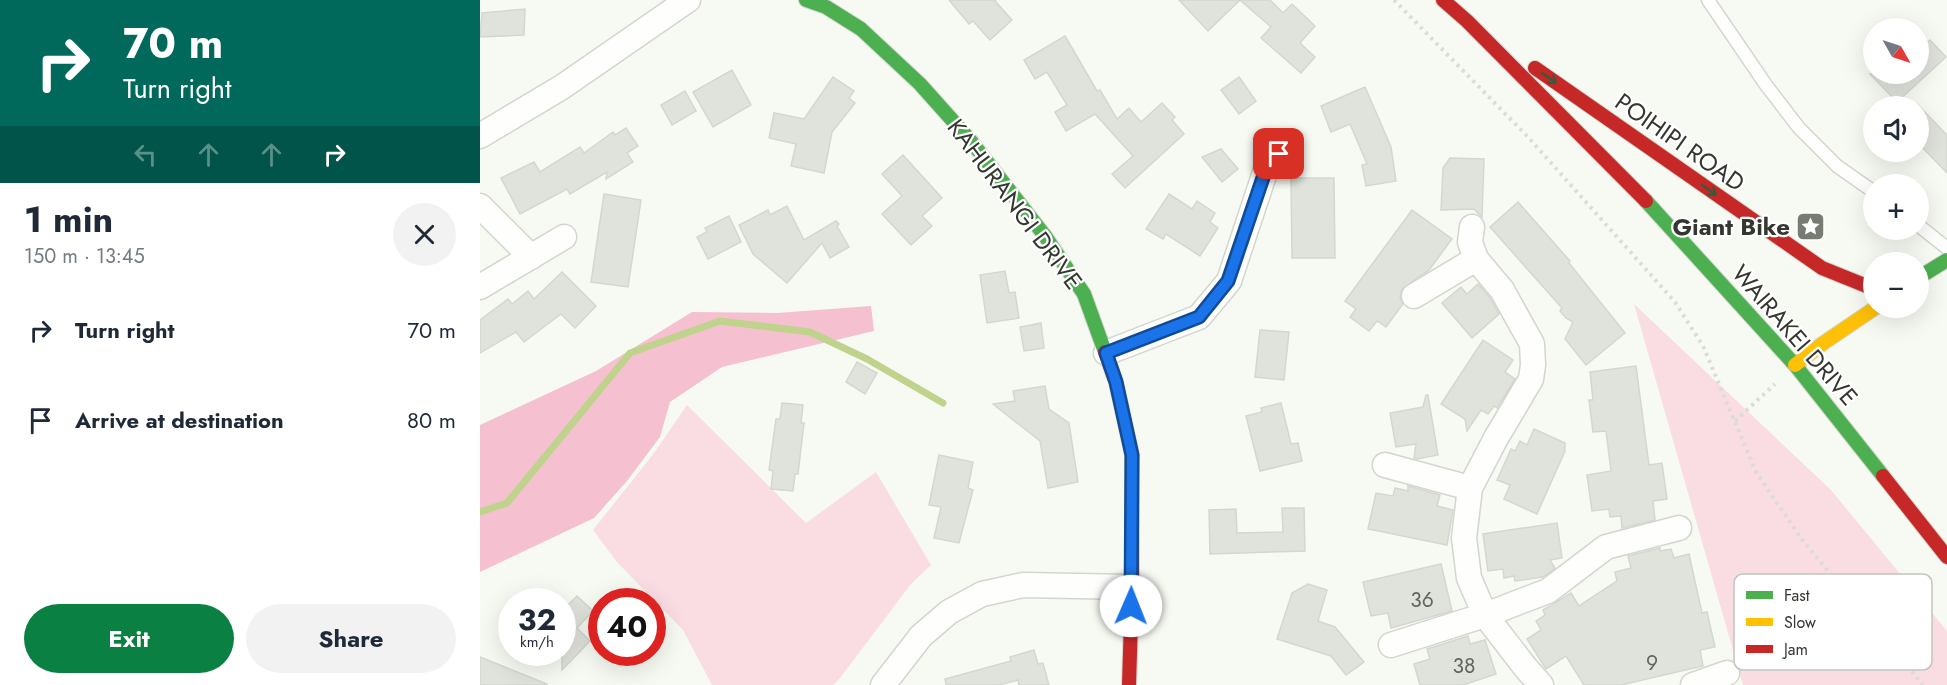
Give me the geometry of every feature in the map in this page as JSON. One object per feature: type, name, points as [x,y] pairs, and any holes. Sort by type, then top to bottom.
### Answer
[{"type":"main road","name":"KAHURANGI DRIVE","points":[[806,0],[826,7],[861,28],[920,84],[970,140],[1045,236],[1084,294],[1116,382],[1132,455],[1129,685]]},
{"type":"main road","name":"WAIRAKEI DRIVE","points":[[1443,0],[1467,21],[1658,214],[1796,365],[1947,557]]},
{"type":"main road","name":"POIHIPI ROAD","points":[[1467,21],[1822,268],[1863,285]]},
{"type":"main road","points":[[1929,271],[1947,260]]},
{"type":"main road","points":[[1796,365],[1863,316]]},
{"type":"street","points":[[480,136],[562,87],[688,0]]},
{"type":"street","points":[[1106,353],[1199,317],[1228,281],[1269,160],[1279,154]]},
{"type":"street","points":[[480,206],[531,257]]},
{"type":"street","points":[[1472,227],[1470,242],[1476,259],[1502,290],[1532,344],[1533,365],[1531,379],[1470,488],[1464,538],[1469,578],[1485,615],[1541,685]]},
{"type":"street","points":[[480,287],[564,237]]},
{"type":"street","points":[[1414,296],[1476,259]]},
{"type":"street","points":[[1386,465],[1470,488]]},
{"type":"street","points":[[1390,645],[1485,615],[1548,591],[1606,547],[1679,528]]},
{"type":"street","points":[[883,685],[921,636],[949,612],[982,594],[1023,585],[1132,587]]},
{"type":"street","points":[[1693,685],[1727,673]]},
{"type":"lane","points":[[1708,0],[1766,85],[1799,128],[1837,166],[1863,184]]},
{"type":"lane","points":[[1929,234],[1947,248]]},
{"type":"path","points":[[1394,0],[1528,137],[1675,302],[1703,346],[1756,472],[1803,541],[1830,574]]},
{"type":"path","points":[[1735,421],[1796,365]]},
{"type":"path","points":[[1910,670],[1923,685]]},
{"type":"shaded area","points":[[1634,304],[1831,490],[1900,574],[1734,574],[1734,654]]},
{"type":"shaded area","points":[[871,306],[874,331],[722,367],[670,402],[660,437],[627,481],[594,518],[480,572],[480,425],[596,371],[692,312],[777,313]]},
{"type":"shaded area","points":[[687,405],[806,523],[876,472],[931,565],[911,584],[833,685],[712,685],[683,630],[666,612],[666,588],[642,588],[617,562],[593,530],[654,453]]},
{"type":"shaded area","points":[[1932,613],[1947,631],[1947,685],[1743,685],[1739,670],[1932,670]]},
{"type":"building","points":[[949,0],[996,0],[1012,20],[990,40],[973,21],[969,24]]},
{"type":"building","points":[[1179,0],[1240,0],[1208,31]]},
{"type":"building","points":[[1240,0],[1270,0],[1283,13],[1292,4],[1315,26],[1300,43],[1315,57],[1301,73],[1261,38],[1271,27]]},
{"type":"building","points":[[525,9],[524,35],[480,37],[482,13]]},
{"type":"building","points":[[1065,36],[1097,91],[1100,90],[1117,119],[1129,108],[1141,122],[1162,103],[1175,117],[1172,120],[1184,134],[1125,188],[1112,174],[1133,156],[1095,114],[1066,131],[1055,112],[1067,105],[1047,72],[1035,79],[1024,60]]},
{"type":"building","points":[[1929,41],[1946,57],[1929,73]]},
{"type":"building","points":[[732,70],[751,105],[713,127],[693,92]]},
{"type":"building","points":[[833,77],[854,91],[849,98],[855,103],[832,132],[824,173],[791,166],[796,144],[769,138],[774,113],[804,119]]},
{"type":"building","points":[[1239,77],[1256,101],[1239,114],[1221,90]]},
{"type":"building","points":[[1880,84],[1917,84],[1904,96],[1891,96]]},
{"type":"building","points":[[1365,87],[1391,147],[1396,181],[1366,186],[1362,165],[1367,164],[1350,124],[1331,132],[1321,106]]},
{"type":"building","points":[[685,91],[696,111],[672,125],[661,105]]},
{"type":"building","points":[[1929,116],[1947,135],[1947,173],[1929,154]]},
{"type":"building","points":[[626,128],[638,146],[627,153],[633,162],[606,179],[607,172],[570,194],[567,189],[520,214],[501,178],[534,162],[540,172],[580,147],[584,153],[613,132],[615,135]]},
{"type":"building","points":[[1221,149],[1238,169],[1222,182],[1202,157]]},
{"type":"building","points":[[903,155],[942,198],[922,216],[932,226],[911,245],[882,214],[902,196],[882,174]]},
{"type":"building","points":[[1450,158],[1484,159],[1482,217],[1474,209],[1441,210],[1443,168]]},
{"type":"building","points":[[1291,178],[1334,178],[1335,258],[1292,258]]},
{"type":"building","points":[[604,194],[641,200],[628,287],[591,282]]},
{"type":"building","points":[[1169,194],[1192,209],[1197,201],[1215,213],[1210,222],[1218,228],[1200,256],[1166,234],[1163,239],[1146,229]]},
{"type":"building","points":[[1518,202],[1570,261],[1569,263],[1625,333],[1586,365],[1565,339],[1573,322],[1566,318],[1560,311],[1562,308],[1490,227]]},
{"type":"building","points":[[787,206],[804,240],[836,221],[849,247],[830,258],[822,243],[787,283],[753,254],[739,225],[768,210],[770,215]]},
{"type":"building","points":[[1412,210],[1452,239],[1429,270],[1402,289],[1400,297],[1403,304],[1386,327],[1377,321],[1369,331],[1350,317],[1356,309],[1345,301]]},
{"type":"building","points":[[729,216],[741,242],[708,259],[697,237],[707,232],[705,228]]},
{"type":"building","points":[[1005,271],[1009,293],[1015,292],[1019,318],[987,323],[980,275]]},
{"type":"building","points":[[562,272],[596,306],[575,328],[561,314],[524,342],[516,332],[480,353],[480,320],[508,299],[512,304],[528,291],[534,299]]},
{"type":"building","points":[[1478,284],[1490,298],[1499,314],[1472,338],[1442,303],[1461,287],[1467,294]]},
{"type":"building","points":[[1041,323],[1044,348],[1024,351],[1020,327]]},
{"type":"building","points":[[1260,330],[1289,332],[1284,380],[1255,377]]},
{"type":"building","points":[[1483,340],[1513,360],[1505,372],[1515,379],[1497,408],[1494,406],[1488,414],[1481,410],[1467,431],[1465,419],[1441,404]]},
{"type":"building","points":[[857,362],[877,373],[865,394],[846,382]]},
{"type":"building","points":[[1636,366],[1649,465],[1662,463],[1667,499],[1653,501],[1655,520],[1622,528],[1621,516],[1610,517],[1609,509],[1592,511],[1587,475],[1611,471],[1606,431],[1593,432],[1589,400],[1593,400],[1590,372]]},
{"type":"building","points":[[1045,386],[1049,409],[1069,423],[1078,482],[1048,488],[1040,441],[993,404],[1015,401],[1013,391]]},
{"type":"building","points":[[1426,395],[1428,395],[1438,455],[1417,459],[1414,458],[1416,444],[1396,447],[1390,413],[1423,407]]},
{"type":"building","points":[[782,403],[803,405],[801,423],[804,423],[798,474],[795,474],[793,491],[771,489],[773,471],[769,470],[776,419],[780,419]]},
{"type":"building","points":[[1281,403],[1291,444],[1298,443],[1302,461],[1260,471],[1246,416],[1262,412],[1261,408]]},
{"type":"building","points":[[1534,429],[1565,443],[1565,451],[1537,514],[1504,499],[1510,485],[1497,480],[1511,449],[1515,451],[1520,441],[1527,445]]},
{"type":"building","points":[[939,455],[973,462],[968,488],[973,490],[959,543],[934,538],[941,507],[929,505]]},
{"type":"building","points":[[1408,486],[1440,495],[1437,506],[1453,510],[1447,545],[1368,529],[1376,493],[1393,496],[1395,488],[1408,491]]},
{"type":"building","points":[[1282,508],[1304,508],[1305,551],[1210,554],[1209,510],[1236,509],[1237,533],[1283,532]]},
{"type":"building","points":[[1557,523],[1562,558],[1550,560],[1555,568],[1543,577],[1515,581],[1514,576],[1504,578],[1503,569],[1488,571],[1483,534]]},
{"type":"building","points":[[1660,548],[1660,551],[1671,549],[1674,558],[1689,554],[1702,613],[1707,612],[1715,647],[1700,650],[1703,666],[1621,685],[1584,685],[1566,656],[1546,669],[1527,639],[1541,630],[1536,621],[1545,615],[1543,610],[1571,593],[1579,606],[1617,581],[1615,572],[1631,568],[1628,556]]},
{"type":"building","points":[[1441,564],[1452,611],[1391,628],[1388,613],[1371,616],[1363,582]]},
{"type":"building","points":[[1308,584],[1327,590],[1318,621],[1335,627],[1364,662],[1346,675],[1331,656],[1277,639],[1292,593]]},
{"type":"building","points":[[576,597],[588,606],[588,616],[577,628],[588,639],[588,643],[576,656]]},
{"type":"building","points":[[1468,636],[1470,644],[1485,640],[1496,674],[1463,685],[1420,685],[1414,664],[1430,659],[1427,649]]},
{"type":"building","points":[[1034,650],[1038,664],[1043,663],[1049,685],[1019,685],[1018,680],[999,685],[946,685],[945,679],[1011,661],[1010,657]]},
{"type":"building","points":[[480,657],[547,684],[547,685],[480,685]]},
{"type":"waterway","points":[[480,512],[507,503],[630,353],[720,321],[810,332],[867,359],[943,403]]},
{"type":"traffic: fast","points":[[806,0],[826,7],[861,29],[920,84],[970,140],[1045,236],[1084,294],[1105,352]]},
{"type":"traffic: fast","points":[[1646,201],[1795,365],[1883,476]]},
{"type":"traffic: fast","points":[[1929,271],[1947,260]]},
{"type":"traffic: slow","points":[[1795,365],[1863,316]]},
{"type":"traffic: jam","points":[[1443,0],[1467,21],[1646,201]]},
{"type":"traffic: jam","points":[[1535,68],[1822,268],[1863,285]]},
{"type":"traffic: jam","points":[[1105,352],[1116,382],[1132,455],[1129,685]]},
{"type":"traffic: jam","points":[[1883,476],[1947,557]]},
{"type":"place","name":"Giant Bike","points":[[1811,226]]},
{"type":"route","points":[[1131,606],[1132,455],[1116,382],[1106,353],[1199,317],[1228,281],[1269,160],[1279,154]]}]
